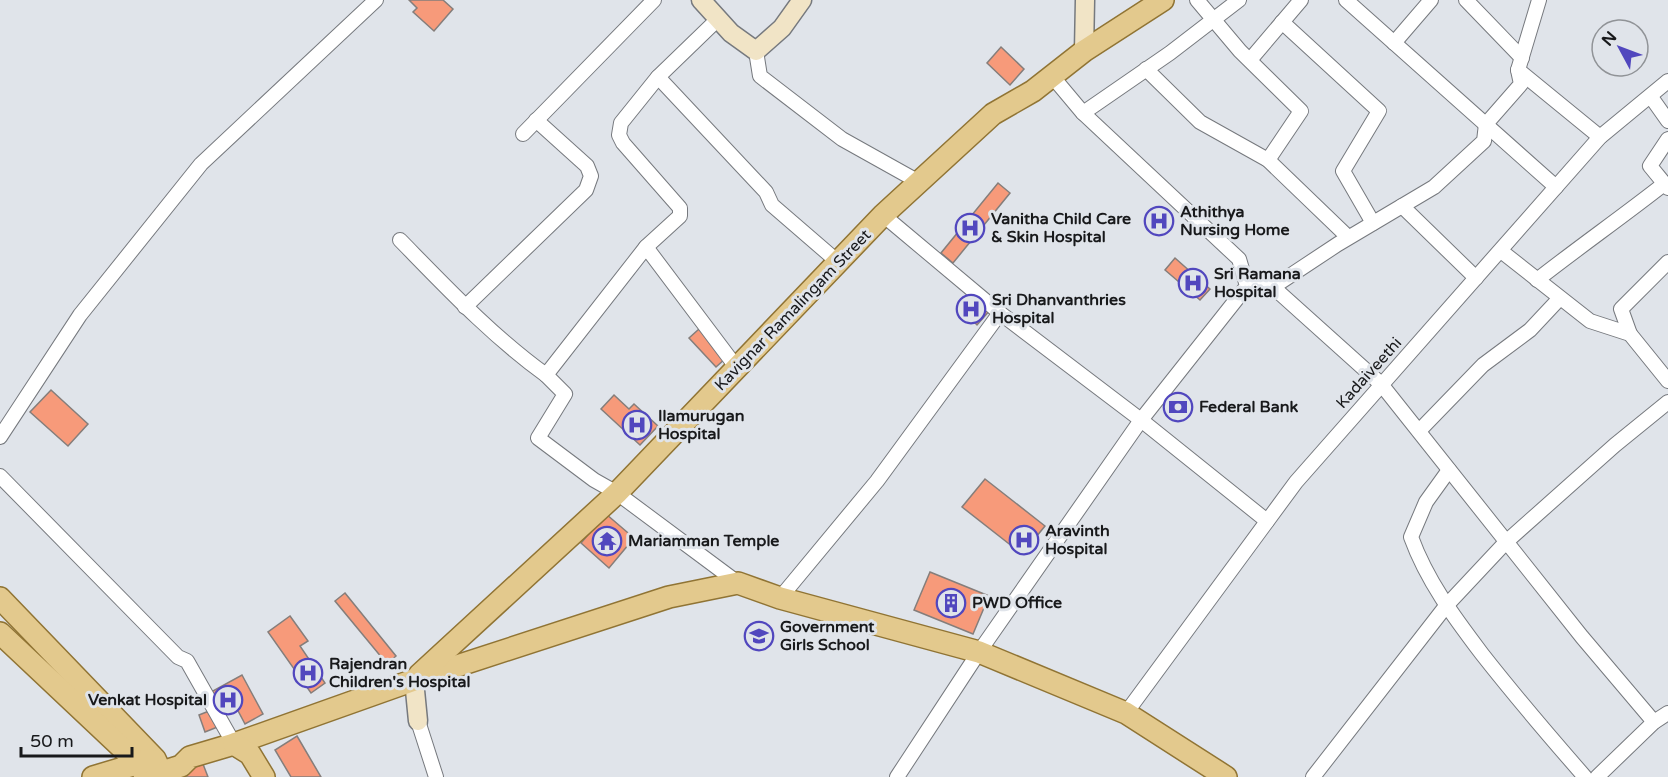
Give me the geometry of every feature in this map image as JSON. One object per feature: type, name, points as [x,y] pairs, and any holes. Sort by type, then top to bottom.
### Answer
[{"type":"main road","name":"Kavignar Ramalingam Street","points":[[414,680],[617,494],[838,262],[919,182],[993,114],[1033,91],[1084,51],[1163,0]]},
{"type":"main road","points":[[93,777],[150,768],[177,754],[190,757],[234,744],[414,680],[669,597],[738,584],[780,598],[979,652],[1126,713],[1226,777]]},
{"type":"main road","points":[[0,598],[150,768]]},
{"type":"main road","points":[[0,633],[150,768]]},
{"type":"main road","points":[[234,744],[250,754],[264,777]]},
{"type":"street","points":[[0,437],[80,315],[201,164],[376,0]]},
{"type":"street","points":[[523,134],[654,0]]},
{"type":"street","points":[[701,0],[731,33],[756,51],[760,76],[842,139],[919,182]]},
{"type":"street","points":[[756,51],[782,28],[802,0]]},
{"type":"street","points":[[1084,51],[1085,0]]},
{"type":"street","points":[[1197,0],[1250,60],[1301,111],[1268,160]]},
{"type":"street","points":[[1083,113],[1239,0]]},
{"type":"street","points":[[1250,60],[1301,0]]},
{"type":"street","points":[[1346,0],[1557,187]]},
{"type":"street","points":[[1394,43],[1431,0]]},
{"type":"street","points":[[1466,0],[1520,64],[1600,137]]},
{"type":"street","points":[[1247,286],[1273,287],[1348,237],[1434,187],[1484,141],[1486,124],[1521,84],[1520,64],[1539,0]]},
{"type":"street","points":[[546,375],[646,247],[680,216],[680,208],[623,143],[619,135],[621,123],[658,76],[718,19]]},
{"type":"street","points":[[1282,22],[1379,111],[1342,171],[1373,223]]},
{"type":"street","points":[[1146,69],[1200,122],[1268,160],[1348,237]]},
{"type":"street","points":[[658,76],[766,192],[772,204],[838,262]]},
{"type":"street","points":[[1052,76],[1083,113],[1239,259],[1247,286]]},
{"type":"street","name":"Kadaiveethi","points":[[1126,713],[1296,482],[1600,137],[1668,81]]},
{"type":"street","points":[[1651,97],[1668,121]]},
{"type":"street","points":[[465,307],[586,189],[591,176],[587,166],[536,120]]},
{"type":"street","points":[[1537,280],[1585,241],[1666,186],[1650,166],[1668,139]]},
{"type":"street","points":[[1402,206],[1476,278]]},
{"type":"street","points":[[884,216],[1000,313],[1141,420],[1267,521]]},
{"type":"street","points":[[400,240],[465,307],[515,353],[546,375],[565,394],[538,438],[738,584]]},
{"type":"street","points":[[646,247],[737,368]]},
{"type":"street","points":[[1501,251],[1590,321],[1630,334]]},
{"type":"street","points":[[1668,262],[1621,309],[1630,334],[1668,381]]},
{"type":"street","points":[[897,777],[979,652],[1141,420],[1247,286]]},
{"type":"street","points":[[1273,287],[1381,384],[1582,637],[1654,722]]},
{"type":"street","points":[[1419,431],[1483,365],[1530,330],[1560,298]]},
{"type":"street","points":[[780,598],[877,481],[1000,313]]},
{"type":"street","points":[[1313,777],[1446,606],[1506,542],[1615,445],[1668,402]]},
{"type":"street","points":[[1449,470],[1426,502],[1411,537],[1421,563],[1446,606],[1516,698],[1585,777]]},
{"type":"street","points":[[0,476],[178,657],[187,661],[234,744]]},
{"type":"street","points":[[414,680],[418,721],[435,777]]},
{"type":"street","points":[[1597,777],[1654,722],[1668,713]]},
{"type":"building","points":[[409,0],[443,0],[453,9],[434,31],[413,12],[417,8]]},
{"type":"building","points":[[1001,47],[1024,69],[1010,85],[987,63]]},
{"type":"building","points":[[998,183],[1010,193],[953,263],[941,253]]},
{"type":"building","points":[[1156,211],[1166,220],[1160,228],[1149,219]]},
{"type":"building","points":[[1175,258],[1210,289],[1200,300],[1165,270]]},
{"type":"building","points":[[975,294],[991,309],[977,325],[961,309]]},
{"type":"building","points":[[699,329],[726,358],[716,367],[689,338]]},
{"type":"building","points":[[51,390],[88,424],[68,446],[30,412]]},
{"type":"building","points":[[614,395],[629,409],[634,404],[658,426],[640,445],[601,409]]},
{"type":"building","points":[[985,479],[1045,526],[1022,554],[962,507]]},
{"type":"building","name":"Mariamman Temple","points":[[606,514],[634,538],[609,568],[581,543]]},
{"type":"building","name":"PWD Office","points":[[930,572],[989,596],[973,634],[914,610]]},
{"type":"building","points":[[345,593],[396,656],[387,664],[335,601]]},
{"type":"building","points":[[290,616],[308,641],[300,646],[325,683],[311,693],[268,632]]},
{"type":"building","points":[[242,675],[263,714],[245,724],[236,707],[223,714],[211,692]]},
{"type":"building","points":[[214,709],[220,726],[205,732],[199,715]]},
{"type":"building","points":[[297,736],[321,777],[291,777],[275,750]]},
{"type":"building","points":[[203,764],[208,777],[185,777],[183,772]]},
{"type":"place","name":"Athithya Nursing Home","points":[[1159,221]]},
{"type":"place","name":"Vanitha Child Care & Skin Hospital","points":[[970,228]]},
{"type":"place","name":"Sri Ramana Hospital","points":[[1193,283]]},
{"type":"place","name":"Sri Dhanvanthries Hospital","points":[[971,309]]},
{"type":"place","name":"Federal Bank","points":[[1178,407]]},
{"type":"place","name":"Ilamurugan Hospital","points":[[637,425]]},
{"type":"place","name":"Aravinth Hospital","points":[[1024,540]]},
{"type":"place","name":"Mariamman Temple","points":[[607,541]]},
{"type":"place","name":"PWD Office","points":[[951,603]]},
{"type":"place","name":"Government Girls School","points":[[759,636]]},
{"type":"place","name":"Rajendran Children's Hospital","points":[[308,673]]},
{"type":"place","name":"Venkat Hospital","points":[[228,700]]}]
